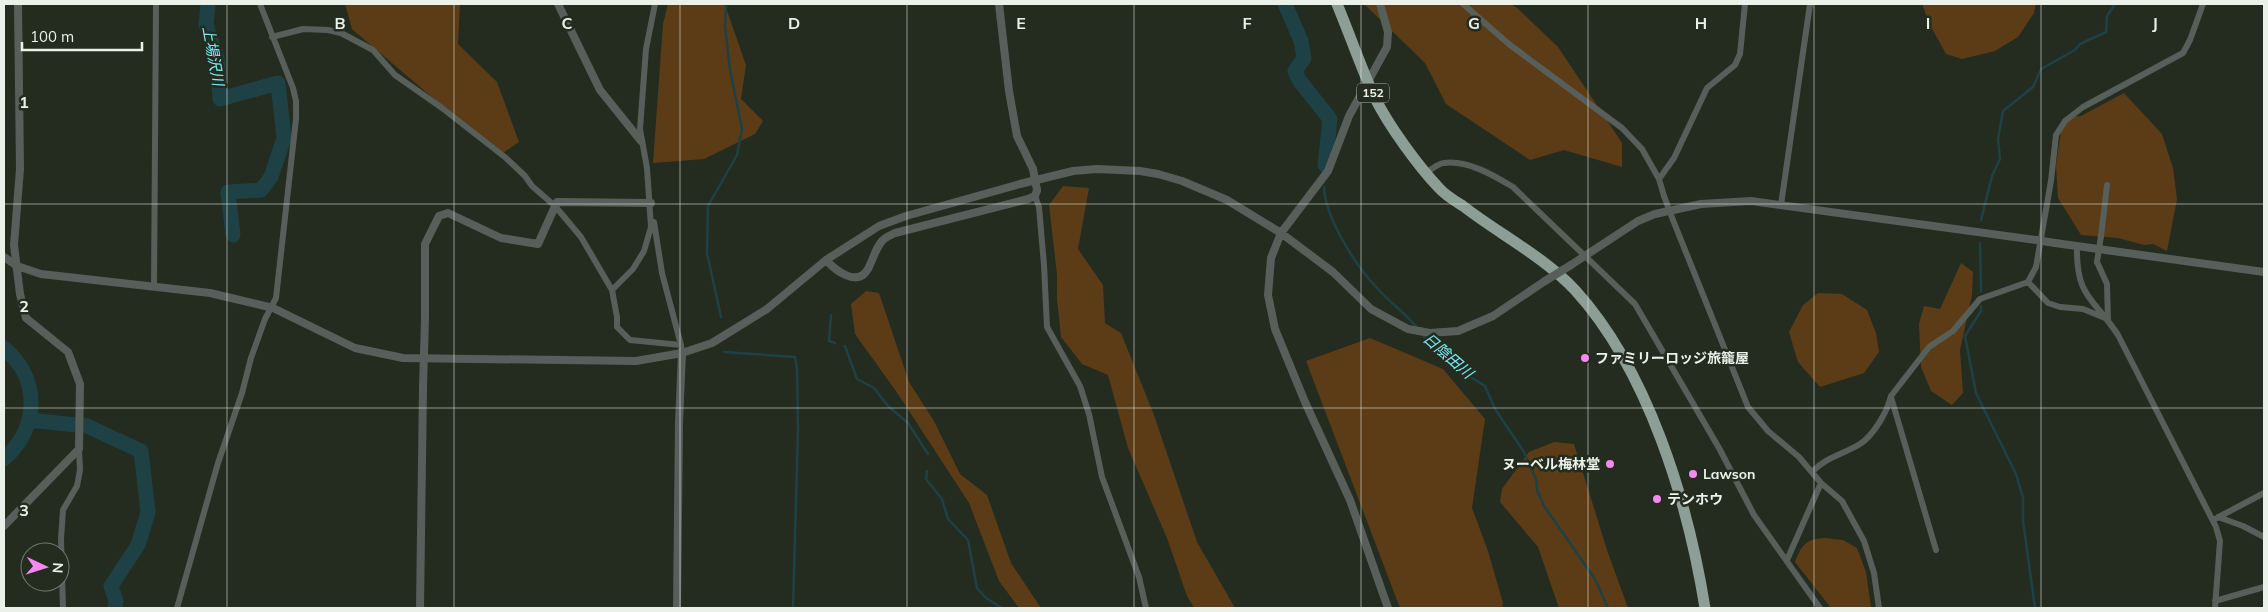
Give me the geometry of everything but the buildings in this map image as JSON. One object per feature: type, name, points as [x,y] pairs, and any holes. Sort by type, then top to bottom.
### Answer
[{"type":"highway","name":"152","points":[[1337,4],[1375,98],[1391,125],[1439,188],[1486,224],[1540,261],[1573,289],[1613,338],[1634,375],[1670,467],[1698,566],[1705,608]]},
{"type":"street","points":[[18,4],[20,169],[14,245],[20,294],[26,318],[68,352],[80,384],[80,470],[77,486],[64,510],[62,539],[63,608]]},
{"type":"street","points":[[154,287],[156,4]]},
{"type":"street","points":[[177,608],[218,462],[242,393],[251,358],[276,298],[296,119],[296,101],[260,4]]},
{"type":"street","points":[[558,4],[600,90],[641,141]]},
{"type":"street","points":[[654,4],[646,50],[640,129],[662,273],[682,349],[679,423],[677,608]]},
{"type":"street","points":[[999,4],[1009,91],[1017,136],[1033,169],[1039,207],[1048,327],[1080,386],[1089,414],[1102,476],[1139,577],[1146,608]]},
{"type":"street","points":[[1380,4],[1388,32],[1387,47],[1349,116],[1328,171],[1281,233],[1274,248],[1268,274],[1268,295],[1275,329],[1305,402],[1350,500],[1388,608]]},
{"type":"street","points":[[1463,4],[1510,45],[1622,128],[1642,149],[1659,179],[1673,220],[1748,407],[1768,431],[1813,471],[1822,483],[1842,501],[1864,541],[1874,573],[1879,608]]},
{"type":"street","points":[[1659,179],[1674,158],[1707,88],[1735,65],[1740,54],[1745,4]]},
{"type":"street","points":[[1781,205],[1810,4]]},
{"type":"street","points":[[1813,471],[1820,464],[1869,437],[1889,404],[1891,396],[1928,347],[1953,331],[1980,299],[2028,282],[2036,267],[2051,180],[2056,135],[2065,121],[2083,107],[2183,54],[2203,4]]},
{"type":"street","points":[[272,37],[303,29],[328,30],[341,33],[373,50],[395,75],[442,108],[506,158],[525,176],[532,186],[555,206],[581,237],[612,290],[617,317],[616,327],[630,340],[682,349]]},
{"type":"street","points":[[1427,172],[1443,162],[1465,165],[1492,175],[1513,187],[1635,304],[1719,448],[1754,514],[1819,608]]},
{"type":"street","points":[[4,257],[17,266],[40,274],[210,293],[273,308],[356,348],[403,358],[636,361],[712,343],[767,309],[826,260],[879,226],[906,216],[1020,184],[1073,171],[1097,169],[1140,171],[1182,181],[1227,200],[1281,233],[1333,272],[1371,309],[1408,329],[1422,332],[1458,331],[1493,316],[1638,222],[1655,214],[1701,204],[1751,201],[2264,272]]},
{"type":"street","points":[[2107,185],[2097,262],[2107,284],[2108,320]]},
{"type":"street","points":[[826,260],[838,273],[851,277],[859,276],[867,272],[882,240],[895,233],[1036,193]]},
{"type":"street","points":[[420,608],[425,244],[439,216],[448,214],[502,238],[538,244],[557,202],[650,203]]},
{"type":"street","points":[[612,290],[633,269],[644,251],[651,227],[650,203]]},
{"type":"street","points":[[2078,246],[2081,286],[2089,300],[2108,320],[2118,335],[2216,519],[2220,541],[2215,605],[2264,588]]},
{"type":"street","points":[[2028,282],[2048,303],[2060,308],[2083,309],[2108,320]]},
{"type":"street","points":[[1891,396],[1936,550]]},
{"type":"street","points":[[4,526],[79,449]]},
{"type":"street","points":[[1787,560],[1822,483]]},
{"type":"street","points":[[2216,519],[2264,492]]},
{"type":"street","points":[[2216,519],[2243,526],[2264,538]]},
{"type":"shaded area","points":[[345,4],[460,4],[458,44],[497,82],[519,142],[500,155],[352,29]]},
{"type":"shaded area","points":[[668,4],[727,4],[726,8],[746,65],[741,99],[763,121],[755,134],[704,159],[653,163],[663,24]]},
{"type":"shaded area","points":[[1364,4],[1510,4],[1516,7],[1558,47],[1622,143],[1622,167],[1564,150],[1530,160],[1446,104],[1425,63]]},
{"type":"shaded area","points":[[1922,4],[2036,4],[2034,13],[2018,37],[1995,51],[1962,59],[1946,54],[1930,25]]},
{"type":"shaded area","points":[[2124,93],[2162,134],[2173,168],[2177,199],[2167,251],[2153,244],[2144,245],[2118,238],[2081,235],[2058,198],[2056,165],[2063,118],[2081,116]]},
{"type":"shaded area","points":[[1063,186],[1089,188],[1078,249],[1103,285],[1105,323],[1121,333],[1154,415],[1197,542],[1235,608],[1194,608],[1187,596],[1167,538],[1128,448],[1108,375],[1082,364],[1061,337],[1057,299],[1057,275],[1049,205]]},
{"type":"shaded area","points":[[1961,263],[1973,272],[1972,295],[1960,350],[1963,393],[1952,405],[1931,391],[1921,367],[1919,324],[1924,306],[1940,309]]},
{"type":"shaded area","points":[[866,291],[879,293],[909,382],[934,421],[960,474],[987,495],[1011,563],[1041,608],[1019,608],[999,581],[969,503],[898,394],[855,334],[851,304]]},
{"type":"shaded area","points":[[1818,293],[1842,294],[1867,310],[1876,333],[1879,352],[1864,373],[1820,387],[1798,362],[1789,332],[1803,305]]},
{"type":"shaded area","points":[[1370,338],[1443,369],[1485,419],[1472,508],[1488,551],[1503,603],[1502,608],[1400,608],[1306,361]]},
{"type":"shaded area","points":[[1554,442],[1574,444],[1607,550],[1628,608],[1559,608],[1538,547],[1500,502],[1502,489],[1529,452]]},
{"type":"shaded area","points":[[1825,538],[1843,540],[1857,548],[1866,572],[1871,608],[1831,608],[1795,562],[1805,544],[1813,540]]},
{"type":"waterway","name":"上場沢川","points":[[208,4],[206,25],[217,58],[220,99],[278,83],[284,138],[271,177],[261,190],[228,192],[233,235]]},
{"type":"waterway","points":[[721,317],[707,253],[708,206],[737,155],[742,129],[730,70],[725,26],[726,7],[724,4]]},
{"type":"waterway","name":"日陰田川","points":[[1285,4],[1301,41],[1304,58],[1295,71],[1299,80],[1330,119],[1325,165]]},
{"type":"waterway","points":[[1981,220],[1992,176],[2000,159],[1998,139],[2003,111],[2033,87],[2041,69],[2075,50],[2080,44],[2106,32],[2107,16],[2115,4]]},
{"type":"waterway","name":"日陰田川","points":[[1324,187],[1330,213],[1351,255],[1377,288],[1418,329]]},
{"type":"waterway","points":[[1980,243],[1981,291]]},
{"type":"waterway","points":[[1981,306],[1981,311],[1965,336],[1976,393],[2016,474],[2023,498],[2023,521],[2035,608]]},
{"type":"waterway","points":[[831,315],[829,341],[835,343]]},
{"type":"waterway","name":"日陰田川","points":[[1421,333],[1430,344],[1442,348],[1461,371],[1485,386],[1495,409],[1524,452],[1536,479],[1537,490],[1544,506],[1595,579],[1608,608]]},
{"type":"waterway","points":[[845,346],[857,379],[874,388],[888,406],[908,423],[928,454]]},
{"type":"waterway","points":[[4,348],[16,360],[25,374],[31,403],[24,433],[16,447],[4,459]]},
{"type":"waterway","points":[[724,352],[795,357],[798,429],[793,608]]},
{"type":"waterway","name":"上場沢川","points":[[29,420],[87,426],[141,451],[148,512],[138,545],[111,586],[116,601],[115,608]]},
{"type":"waterway","points":[[927,471],[926,479],[942,499],[948,519],[968,540],[977,588],[986,598],[1002,608]]},
{"type":"place","name":"ファミリーロッジ旅籠屋","points":[[1585,358]]},
{"type":"place","name":"ヌーベル梅林堂","points":[[1610,464]]},
{"type":"place","name":"Lawson","points":[[1693,474]]},
{"type":"place","name":"テンホウ","points":[[1657,499]]}]
